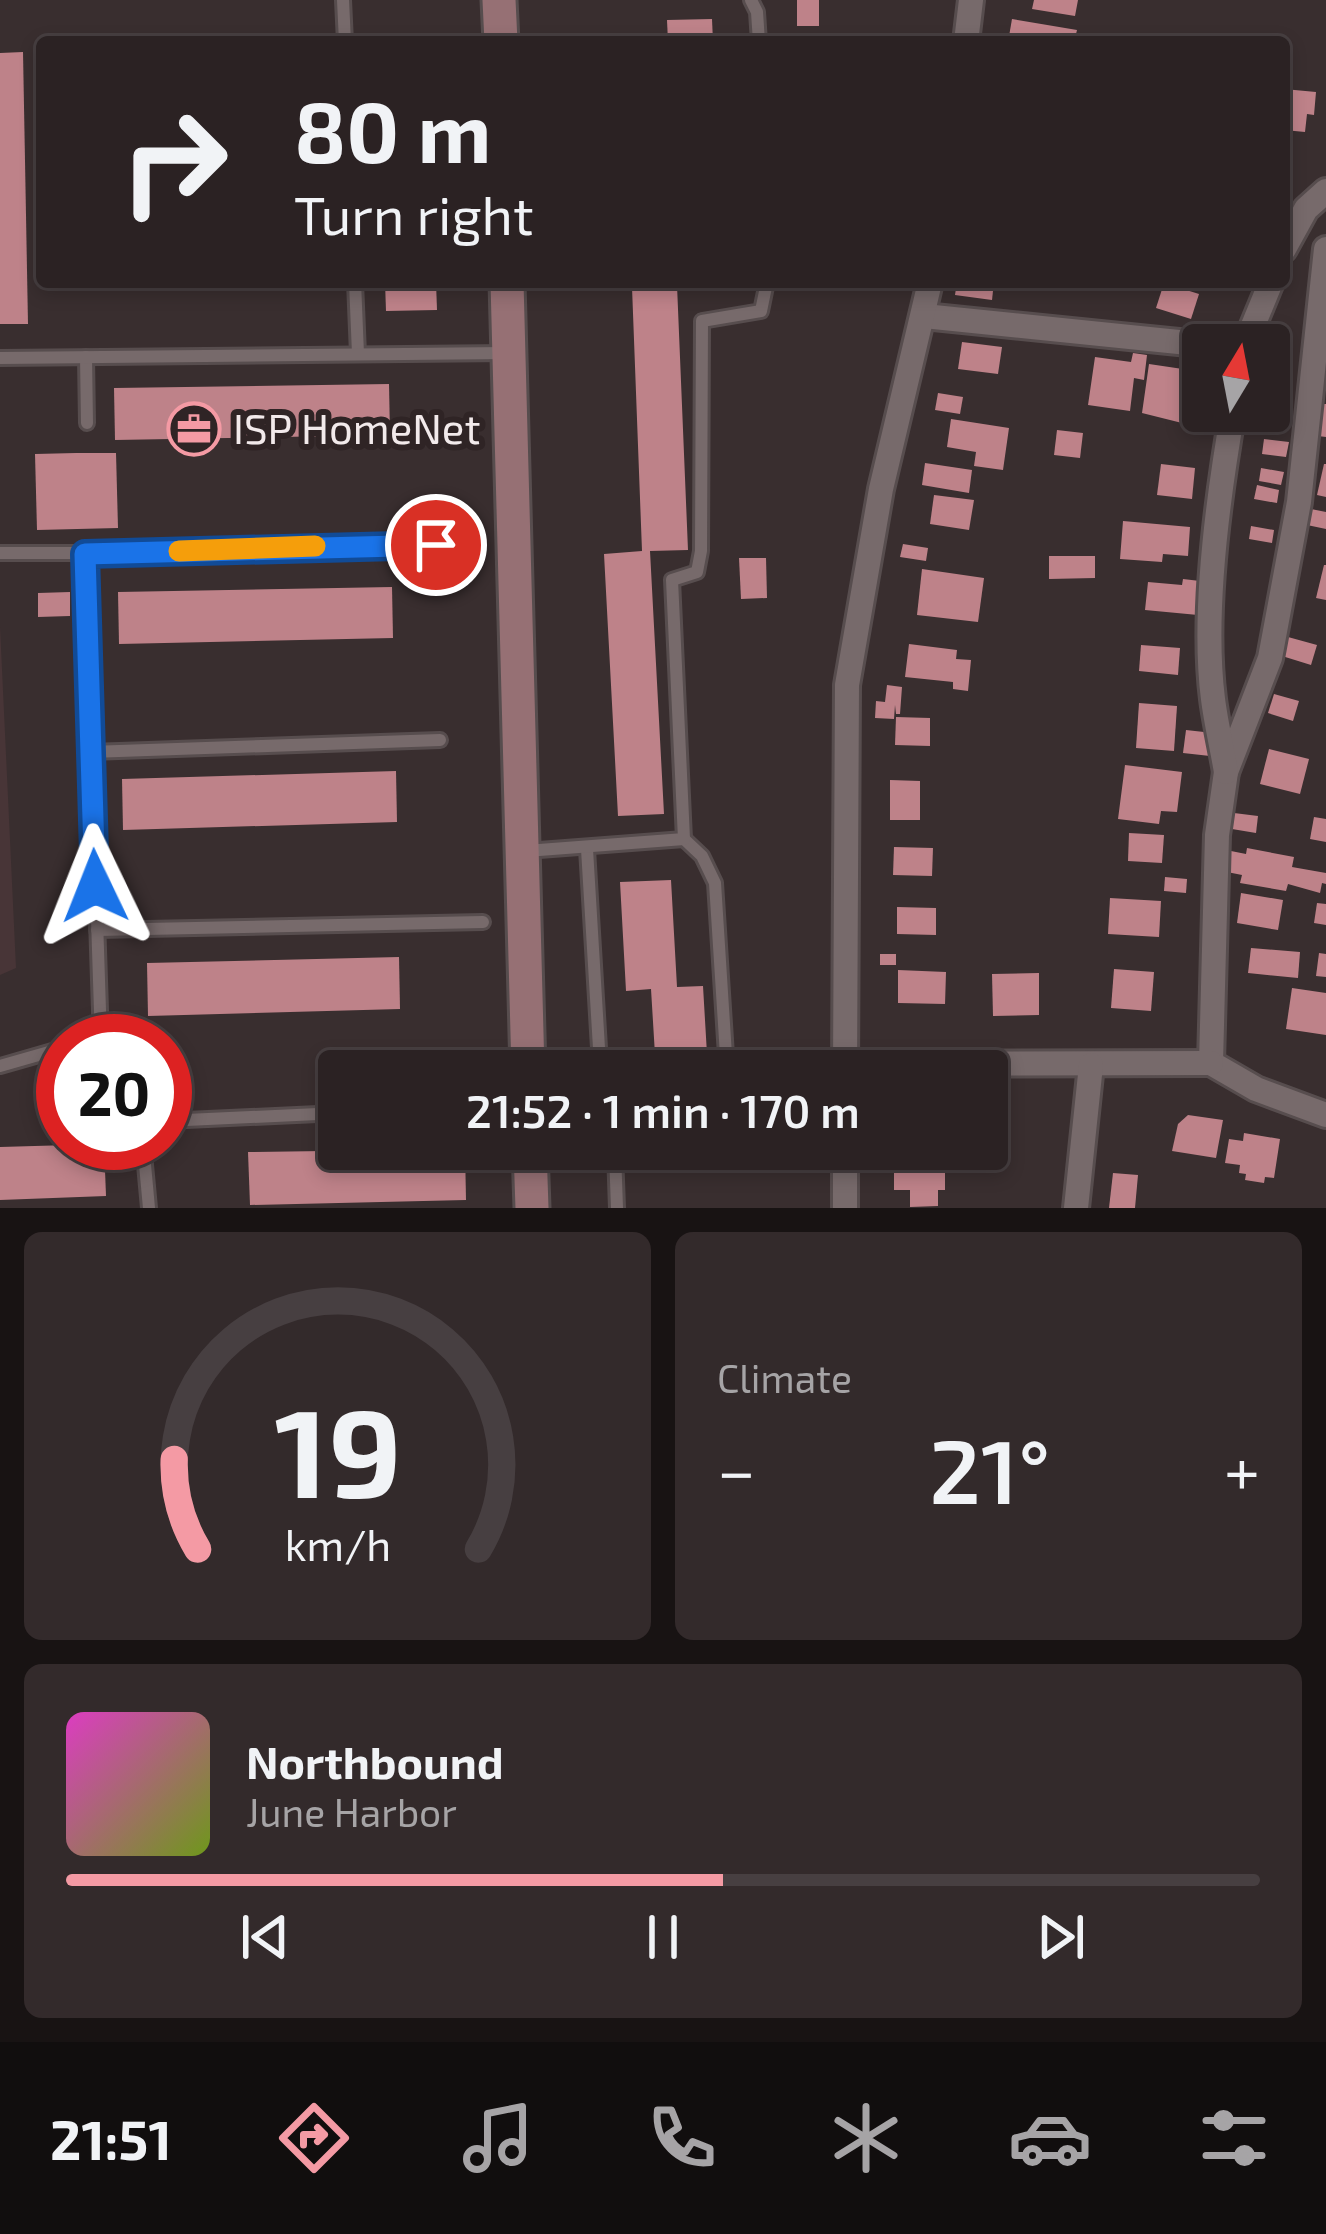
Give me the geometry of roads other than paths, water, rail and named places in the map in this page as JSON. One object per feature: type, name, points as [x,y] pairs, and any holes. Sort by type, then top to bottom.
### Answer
[{"type":"street","points":[[500,0],[501,36]]},
{"type":"street","points":[[967,36],[971,0]]},
{"type":"street","points":[[1290,238],[1306,209],[1326,190]]},
{"type":"street","points":[[1211,1063],[1217,835],[1226,772],[1270,658],[1299,502],[1326,249]]},
{"type":"street","points":[[507,288],[527,1050]]},
{"type":"street","points":[[845,1050],[847,685],[881,489],[929,288]]},
{"type":"street","points":[[1253,324],[1268,288]]},
{"type":"street","points":[[924,316],[1182,342]]},
{"type":"street","points":[[1226,772],[1212,696],[1211,632],[1230,432]]},
{"type":"street","points":[[1008,1063],[1211,1063],[1256,1089],[1326,1115]]},
{"type":"street","points":[[1076,1208],[1091,1065]]},
{"type":"street","points":[[531,1170],[532,1208]]},
{"type":"street","points":[[845,1170],[845,1208]]},
{"type":"lane","points":[[343,0],[345,36]]},
{"type":"lane","points":[[751,0],[757,11],[758,36]]},
{"type":"lane","points":[[355,288],[358,354]]},
{"type":"lane","points":[[726,1050],[715,883],[702,856],[684,839],[672,580],[697,572],[701,551],[702,321],[761,311],[766,288]]},
{"type":"lane","points":[[0,358],[508,352]]},
{"type":"lane","points":[[86,357],[87,423]]},
{"type":"lane","points":[[0,554],[436,545]]},
{"type":"lane","points":[[85,554],[100,1014]]},
{"type":"lane","points":[[90,752],[440,740]]},
{"type":"lane","points":[[522,852],[684,839]]},
{"type":"lane","points":[[586,849],[599,1048]]},
{"type":"lane","points":[[97,930],[483,922]]},
{"type":"lane","points":[[0,1066],[36,1056]]},
{"type":"lane","points":[[192,1120],[318,1114]]},
{"type":"lane","points":[[145,1170],[149,1208]]},
{"type":"lane","points":[[616,1170],[617,1208]]},
{"type":"place","name":"ISP HomeNet","points":[[194,429]]}]
